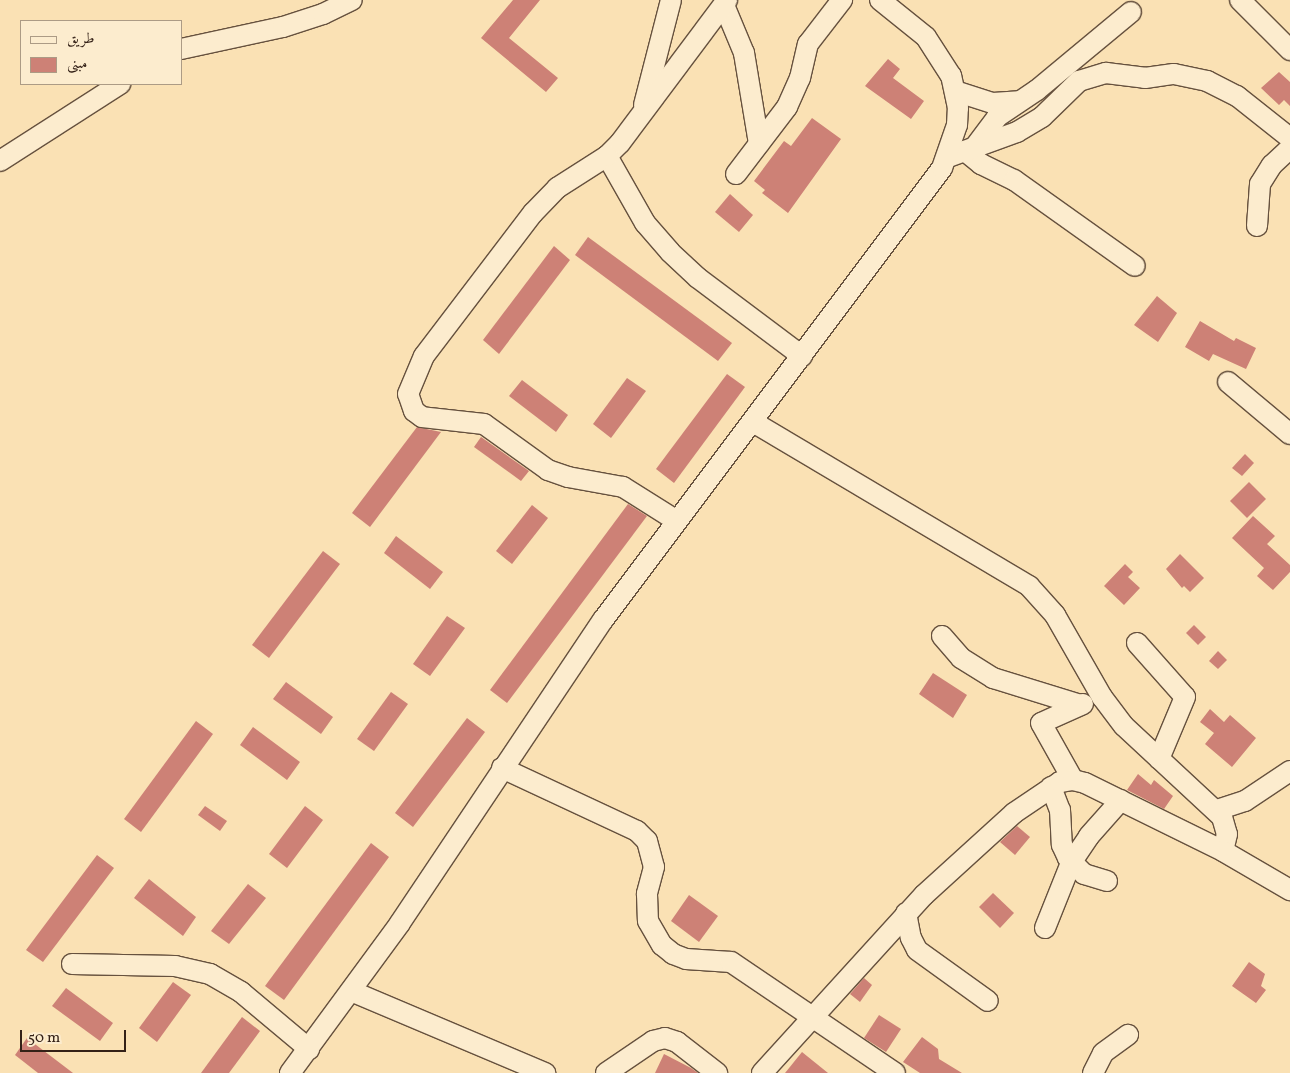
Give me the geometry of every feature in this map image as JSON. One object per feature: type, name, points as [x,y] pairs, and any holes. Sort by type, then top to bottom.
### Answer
[{"type":"street","points":[[182,49],[283,27],[323,14],[352,0]]},
{"type":"street","points":[[642,114],[671,0]]},
{"type":"street","points":[[736,174],[795,93],[808,44],[842,0]]},
{"type":"street","points":[[880,0],[915,26],[936,49],[956,91],[957,125],[962,152],[981,164],[1014,180],[1135,266]]},
{"type":"street","points":[[1240,0],[1290,50]]},
{"type":"street","points":[[677,521],[623,487],[568,478],[548,470],[484,424],[468,420],[430,420],[422,417],[414,411],[408,394],[424,356],[533,213],[557,188],[607,156],[642,114],[725,3]]},
{"type":"street","points":[[725,3],[744,53],[759,144]]},
{"type":"street","points":[[290,1073],[351,992],[568,668],[802,356],[962,152],[993,121],[1131,12]]},
{"type":"street","points":[[962,152],[1030,125],[1079,81],[1106,73],[1145,78],[1174,74],[1207,81],[1237,96],[1290,138]]},
{"type":"street","points":[[0,161],[118,85]]},
{"type":"street","points":[[956,91],[987,102],[1019,101]]},
{"type":"street","points":[[1257,226],[1260,184],[1272,165],[1290,148]]},
{"type":"street","points":[[607,156],[629,198],[670,252],[698,278],[802,356]]},
{"type":"street","points":[[1228,382],[1290,434]]},
{"type":"street","points":[[753,422],[1029,586],[1055,615],[1102,696],[1124,726],[1217,810],[1226,825],[1223,851]]},
{"type":"street","points":[[942,636],[966,662],[993,678],[1080,705]]},
{"type":"street","points":[[1137,643],[1185,697],[1185,704],[1159,759]]},
{"type":"street","points":[[1102,696],[1044,718],[1041,723],[1073,780],[1121,800],[1223,851],[1290,890]]},
{"type":"street","points":[[502,768],[638,831],[652,853],[654,867],[646,908],[654,934],[662,945],[686,959],[731,962],[895,1073]]},
{"type":"street","points":[[1217,810],[1245,801],[1290,771]]},
{"type":"street","points":[[762,1073],[810,1016],[906,913],[995,829],[1051,788],[1073,780]]},
{"type":"street","points":[[1051,788],[1062,816],[1062,845],[1071,863],[1084,874],[1107,881]]},
{"type":"street","points":[[1045,928],[1071,863],[1089,836],[1121,800]]},
{"type":"street","points":[[906,913],[912,942],[918,950],[988,1001]]},
{"type":"street","points":[[72,964],[175,966],[210,974],[241,992],[309,1049]]},
{"type":"street","points":[[351,992],[545,1073]]},
{"type":"street","points":[[1093,1073],[1103,1053],[1128,1035]]},
{"type":"street","points":[[606,1073],[653,1041],[665,1038],[677,1042],[717,1073]]},
{"type":"building","points":[[513,0],[540,0],[509,38],[558,78],[546,92],[481,38]]},
{"type":"building","points":[[888,59],[900,69],[893,78],[924,101],[911,119],[865,86]]},
{"type":"building","points":[[1279,72],[1290,82],[1290,106],[1284,100],[1279,105],[1261,88]]},
{"type":"building","points":[[812,118],[841,139],[788,213],[762,193],[765,190],[754,181],[784,141],[791,146]]},
{"type":"building","points":[[730,194],[753,215],[739,232],[715,212]]},
{"type":"building","points":[[588,237],[732,343],[718,361],[575,255]]},
{"type":"building","points":[[554,246],[570,260],[499,354],[483,340]]},
{"type":"building","points":[[1157,296],[1177,313],[1158,342],[1134,325]]},
{"type":"building","points":[[1200,321],[1234,341],[1236,338],[1256,348],[1246,369],[1213,354],[1209,361],[1185,347]]},
{"type":"building","points":[[727,374],[745,387],[674,483],[656,469]]},
{"type":"building","points":[[627,378],[646,391],[611,438],[593,424]]},
{"type":"building","points":[[522,380],[568,415],[556,432],[509,396]]},
{"type":"building","points":[[417,427],[441,432],[370,527],[352,513]]},
{"type":"building","points":[[481,437],[529,471],[521,481],[474,447]]},
{"type":"building","points":[[1245,454],[1254,463],[1242,476],[1232,468]]},
{"type":"building","points":[[1249,482],[1266,499],[1247,518],[1230,501]]},
{"type":"building","points":[[628,504],[647,516],[507,703],[490,690]]},
{"type":"building","points":[[532,505],[548,518],[512,564],[496,551]]},
{"type":"building","points":[[1253,516],[1275,536],[1267,544],[1290,565],[1290,572],[1273,590],[1257,576],[1264,568],[1232,538]]},
{"type":"building","points":[[396,536],[443,572],[430,589],[384,553]]},
{"type":"building","points":[[323,551],[340,564],[269,658],[252,645]]},
{"type":"building","points":[[1180,554],[1204,578],[1190,592],[1184,586],[1182,588],[1166,569]]},
{"type":"building","points":[[1125,564],[1133,572],[1128,577],[1140,588],[1124,605],[1104,586]]},
{"type":"building","points":[[447,616],[465,628],[430,676],[413,664]]},
{"type":"building","points":[[1194,625],[1206,637],[1198,645],[1186,633]]},
{"type":"building","points":[[1218,651],[1227,660],[1218,669],[1209,661]]},
{"type":"building","points":[[933,673],[967,695],[953,718],[919,694]]},
{"type":"building","points":[[286,682],[333,717],[321,734],[273,699]]},
{"type":"building","points":[[391,692],[408,704],[374,751],[357,739]]},
{"type":"building","points":[[1210,709],[1224,722],[1230,715],[1256,738],[1232,767],[1205,744],[1214,733],[1200,722]]},
{"type":"building","points":[[467,718],[485,732],[413,827],[395,813]]},
{"type":"building","points":[[196,721],[213,734],[141,832],[124,819]]},
{"type":"building","points":[[253,727],[300,762],[287,780],[240,745]]},
{"type":"building","points":[[1138,774],[1151,785],[1154,780],[1173,796],[1164,809],[1127,790]]},
{"type":"building","points":[[205,806],[227,821],[220,831],[198,815]]},
{"type":"building","points":[[305,806],[323,820],[287,868],[269,854]]},
{"type":"building","points":[[1017,826],[1030,837],[1015,855],[1000,842]]},
{"type":"building","points":[[371,843],[389,857],[284,1000],[265,986]]},
{"type":"building","points":[[97,855],[114,868],[43,962],[26,950]]},
{"type":"building","points":[[149,879],[196,917],[183,936],[134,898]]},
{"type":"building","points":[[248,884],[266,898],[229,944],[211,931]]},
{"type":"building","points":[[993,893],[1014,913],[1000,928],[979,907]]},
{"type":"building","points":[[689,895],[718,916],[699,942],[671,921]]},
{"type":"building","points":[[1249,962],[1265,974],[1261,986],[1266,990],[1256,1003],[1232,986]]},
{"type":"building","points":[[864,978],[872,985],[860,1002],[850,994]]},
{"type":"building","points":[[173,982],[191,995],[157,1042],[139,1028]]},
{"type":"building","points":[[66,988],[113,1023],[100,1041],[52,1006]]},
{"type":"building","points":[[879,1015],[901,1029],[886,1052],[864,1038]]},
{"type":"building","points":[[242,1017],[260,1031],[229,1073],[201,1073]]},
{"type":"building","points":[[922,1037],[938,1049],[939,1059],[962,1073],[920,1073],[903,1062]]},
{"type":"building","points":[[27,1038],[73,1073],[38,1073],[15,1055]]},
{"type":"building","points":[[802,1052],[828,1073],[785,1073]]},
{"type":"building","points":[[664,1054],[691,1068],[698,1073],[655,1073]]}]
